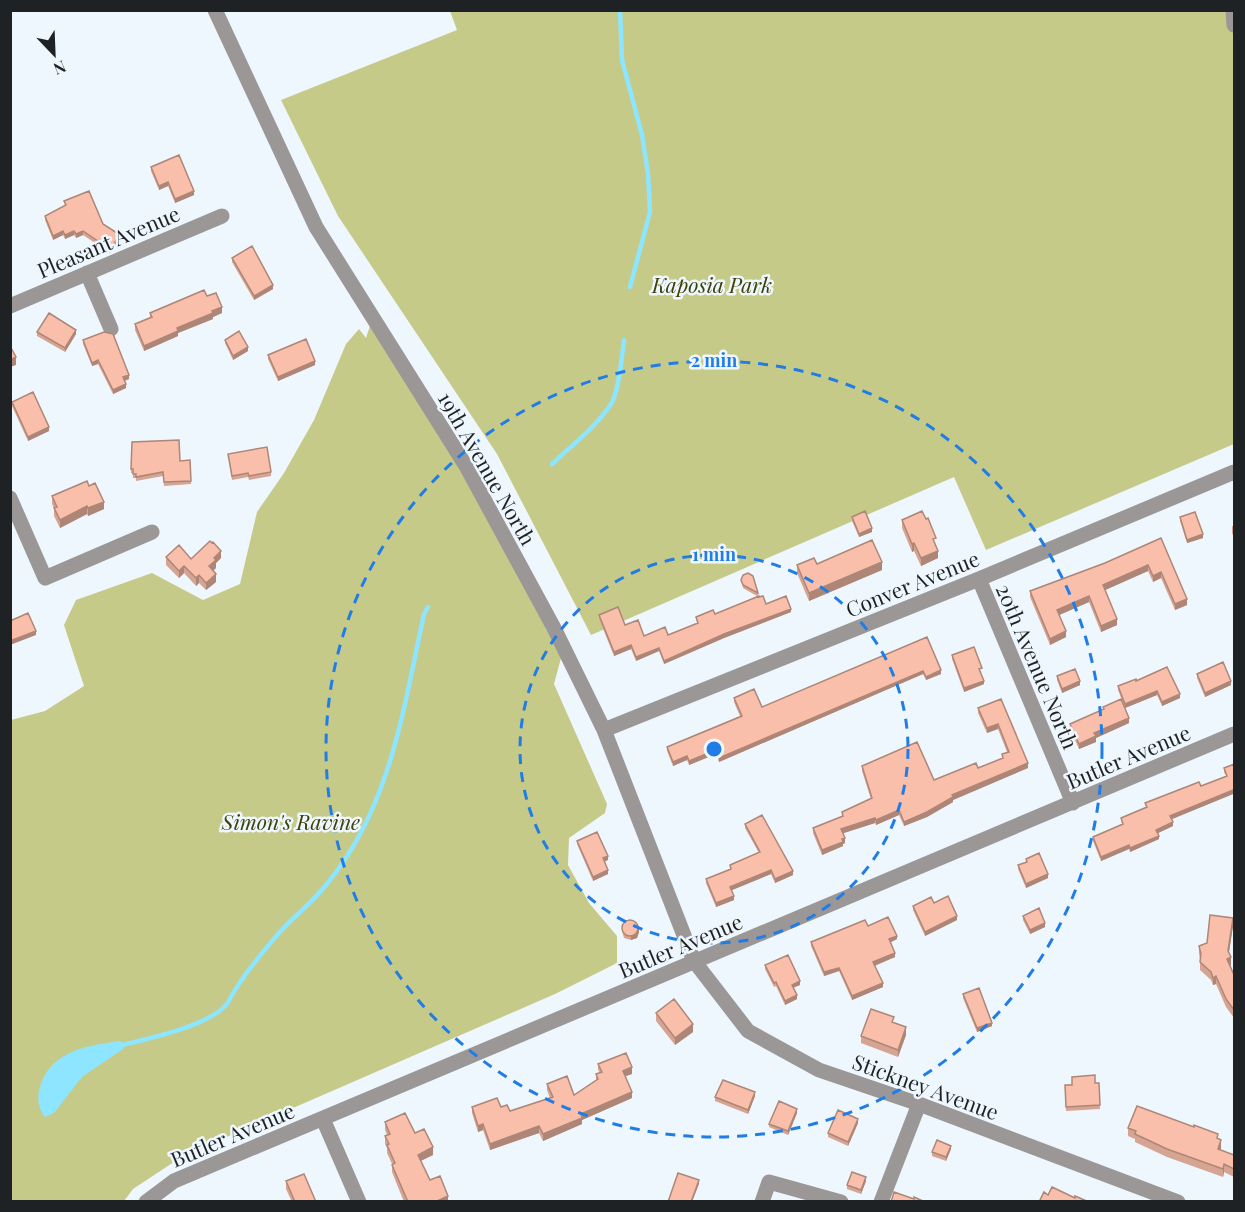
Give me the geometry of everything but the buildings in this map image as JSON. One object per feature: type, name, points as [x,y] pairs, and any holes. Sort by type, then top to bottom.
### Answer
[{"type":"street","name":"19th Avenue North","points":[[215,10],[316,228],[466,466],[554,628],[604,730],[694,961]]},
{"type":"street","points":[[1233,10],[1234,25]]},
{"type":"street","name":"Pleasant Avenue","points":[[10,306],[222,216]]},
{"type":"street","points":[[87,273],[111,329]]},
{"type":"street","name":"Conver Avenue","points":[[604,730],[979,579],[1234,472]]},
{"type":"street","points":[[10,498],[45,578],[152,531]]},
{"type":"street","name":"20th Avenue North","points":[[979,579],[1073,802]]},
{"type":"street","name":"Butler Avenue","points":[[146,1202],[174,1181],[1234,734]]},
{"type":"street","name":"Stickney Avenue","points":[[694,961],[748,1031],[819,1070],[919,1104],[1178,1202]]},
{"type":"street","points":[[881,1202],[919,1104]]},
{"type":"street","points":[[323,1119],[359,1202]]},
{"type":"street","points":[[762,1202],[769,1182],[841,1202]]},
{"type":"green space","name":"Kaposia Park","points":[[450,11],[1234,11],[1234,444],[986,550],[954,477],[591,635],[497,454],[338,216],[281,100],[457,30]]},
{"type":"green space","name":"Simon's Ravine","points":[[373,317],[564,647],[554,684],[607,804],[605,813],[569,838],[568,865],[589,903],[617,936],[617,963],[555,994],[183,1156],[133,1189],[124,1201],[11,1202],[11,720],[45,711],[84,686],[64,625],[76,600],[152,573],[203,600],[240,584],[257,512],[284,473],[314,420],[346,344],[359,329],[366,338]]},
{"type":"water","points":[[120,1041],[124,1044],[123,1049],[82,1077],[54,1113],[45,1117],[40,1108],[38,1094],[51,1067],[59,1059],[81,1048]]},
{"type":"waterway","points":[[620,10],[622,60],[642,135],[648,173],[650,212],[630,287]]},
{"type":"waterway","points":[[552,464],[591,428],[611,404],[618,382],[624,340]]},
{"type":"waterway","points":[[118,1046],[159,1036],[203,1021],[224,1007],[261,955],[284,928],[321,892],[348,855],[366,823],[392,756],[424,614],[428,607]]}]
